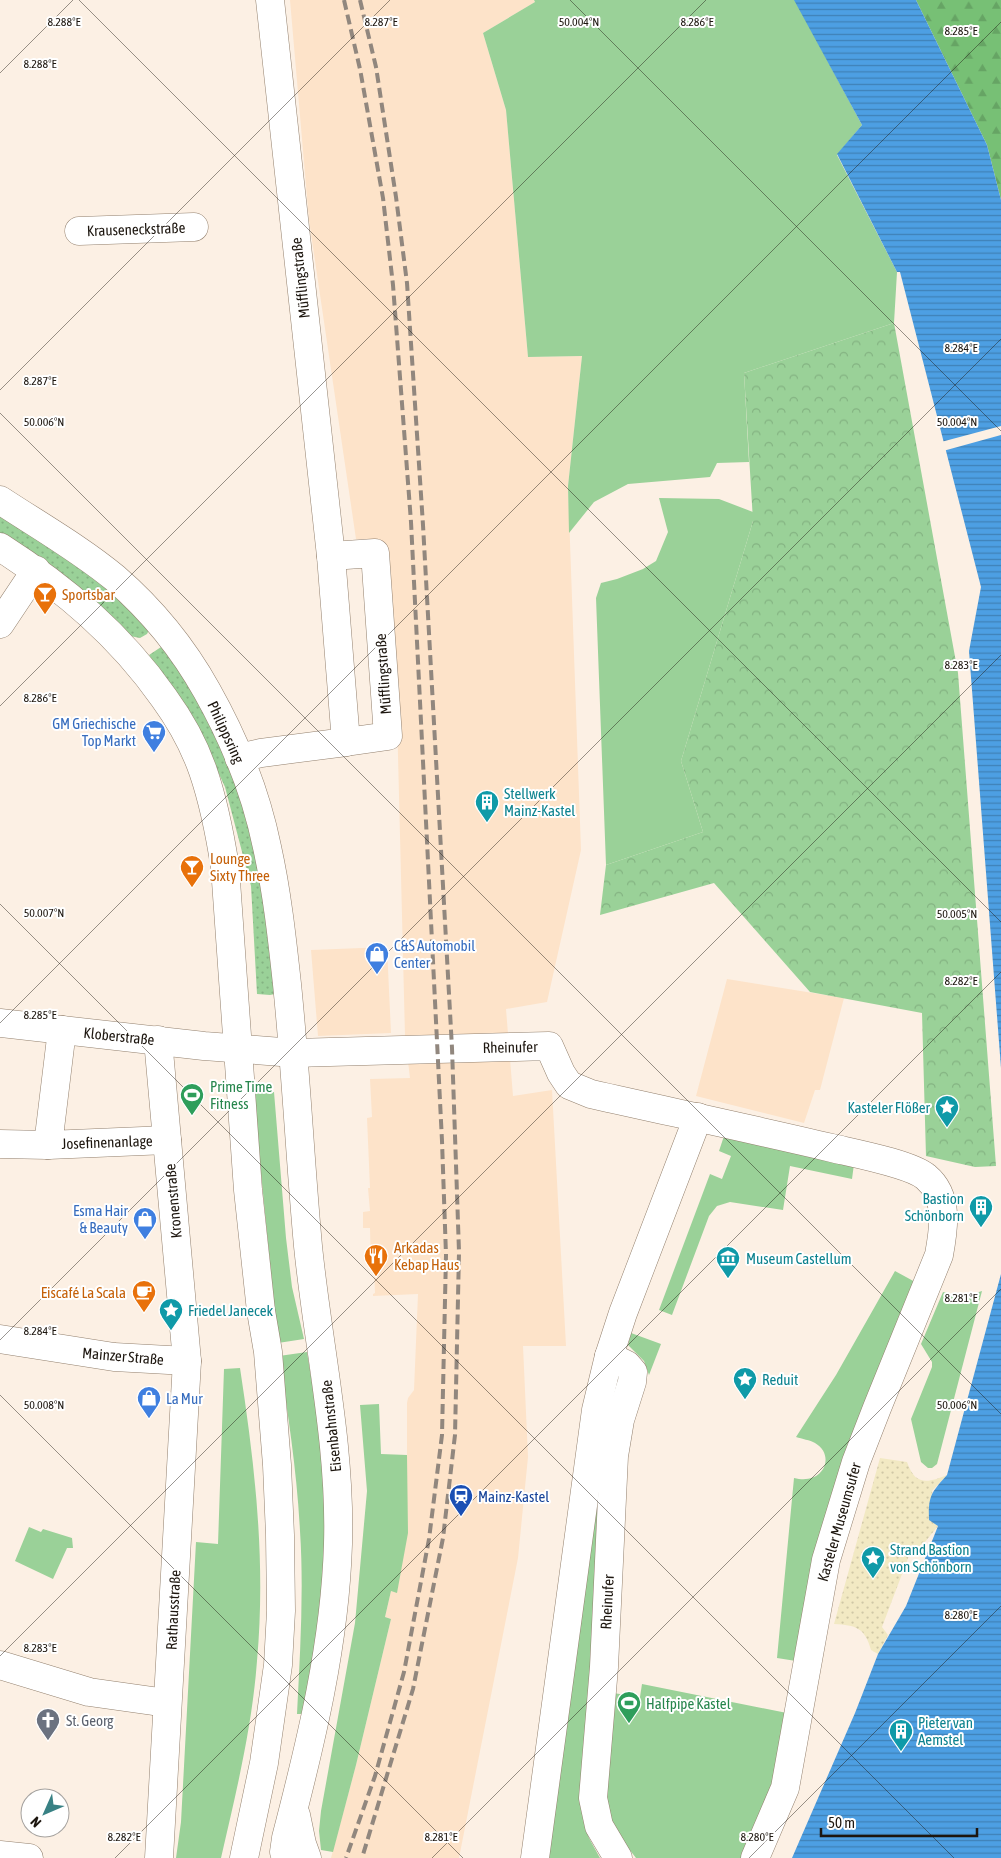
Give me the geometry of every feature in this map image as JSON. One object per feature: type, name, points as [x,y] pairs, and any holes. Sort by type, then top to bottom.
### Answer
[{"type":"street","name":"Müfflingstraße","points":[[270,0],[331,556],[346,742]]},
{"type":"street","name":"Krauseneckstraße","points":[[79,231],[194,227]]},
{"type":"street","name":"Philippsring","points":[[0,500],[80,553],[113,577],[140,601],[161,624],[188,660],[207,691],[239,758],[257,808],[267,846],[280,928],[294,1053]]},
{"type":"street","points":[[0,547],[36,570],[84,608],[131,654],[164,697],[190,740],[203,770],[217,818],[225,867],[253,1236],[261,1311],[268,1352],[277,1465],[280,1535],[281,1610],[278,1666],[264,1763],[244,1858]]},
{"type":"street","name":"Müfflingstraße","points":[[239,758],[261,753],[388,736],[375,554],[331,556]]},
{"type":"street","points":[[0,624],[36,570]]},
{"type":"street","points":[[131,654],[146,650],[156,639],[161,624]]},
{"type":"street","name":"Kloberstraße","points":[[0,1023],[238,1050],[294,1053]]},
{"type":"street","name":"Josefinenanlage","points":[[48,1144],[62,1030]]},
{"type":"street","name":"Kronenstraße","points":[[158,1040],[187,1361]]},
{"type":"street","name":"Rheinufer","points":[[294,1053],[549,1046],[561,1074],[569,1085],[591,1094],[868,1156],[914,1170],[926,1177],[939,1194]]},
{"type":"street","name":"Eisenbahnstraße","points":[[286,1858],[284,1852],[286,1838],[315,1719],[326,1664],[335,1597],[338,1544],[337,1483],[308,1247],[294,1053]]},
{"type":"street","points":[[535,1858],[596,1410],[609,1356],[623,1313],[698,1117]]},
{"type":"street","name":"Josefinenanlage","points":[[0,1144],[167,1140]]},
{"type":"street","name":"Kasteler Museumsufer","points":[[755,1858],[785,1788],[826,1560],[856,1462],[876,1408],[939,1255],[943,1234],[944,1209],[939,1194]]},
{"type":"street","name":"Mainzer Straße","points":[[0,1339],[114,1357],[187,1361]]},
{"type":"street","name":"Rheinufer","points":[[609,1356],[627,1365],[632,1372],[632,1382],[620,1420],[614,1456],[604,1667],[593,1798],[599,1826],[618,1858]]},
{"type":"street","name":"Rathausstraße","points":[[159,1858],[187,1361]]},
{"type":"street","points":[[0,1665],[89,1692],[167,1703]]},
{"type":"street","points":[[260,1858],[266,1777],[264,1763]]},
{"type":"street","name":"Eisenbahnstraße","points":[[296,1796],[298,1829],[307,1858]]},
{"type":"street","points":[[0,1855],[29,1858]]},
{"type":"shaded area","points":[[290,0],[534,0],[535,2],[483,33],[506,110],[528,357],[582,356],[568,486],[581,850],[547,1002],[506,1009],[513,1096],[552,1090],[566,1346],[523,1346],[528,1457],[518,1558],[459,1858],[331,1858],[356,1765],[391,1619],[385,1617],[391,1591],[397,1592],[407,1533],[407,1403],[414,1390],[418,1294],[373,1296],[375,1293],[374,1268],[371,1268],[370,1228],[363,1228],[363,1212],[370,1211],[367,1118],[372,1117],[370,1079],[410,1078],[405,1036],[395,635],[380,539],[356,539],[309,220]]},
{"type":"shaded area","points":[[387,947],[391,1033],[318,1036],[311,950]]},
{"type":"shaded area","points":[[727,979],[844,998],[820,1090],[815,1090],[804,1123],[696,1096]]},
{"type":"green space","points":[[534,0],[795,0],[862,125],[837,155],[897,272],[894,323],[744,373],[749,462],[717,463],[710,477],[628,484],[594,502],[569,533],[568,486],[582,356],[528,357],[506,110],[483,33],[535,2]]},
{"type":"green space","points":[[916,0],[1001,0],[1001,200],[987,145]]},
{"type":"green space","points":[[894,323],[958,673],[996,1166],[975,1167],[926,1156],[922,1013],[810,992],[714,883],[600,915],[606,865],[703,832],[681,761],[753,521],[744,373]]},
{"type":"green space","points":[[659,498],[719,499],[753,512],[753,521],[681,761],[703,832],[606,865],[596,598],[601,583],[643,569],[656,561],[668,532]]},
{"type":"green space","points":[[0,512],[69,557],[128,603],[149,630],[147,634],[140,638],[130,636],[0,536]]},
{"type":"green space","points":[[164,645],[213,721],[256,842],[275,994],[257,994],[251,886],[225,787],[200,733],[170,684],[149,655]]},
{"type":"green space","points":[[274,1092],[286,1238],[292,1287],[304,1339],[278,1343],[253,1093]]},
{"type":"green space","points":[[724,1136],[854,1164],[852,1179],[790,1166],[783,1210],[730,1202],[717,1206],[709,1216],[672,1315],[659,1310],[710,1174],[722,1179],[731,1156],[719,1151]]},
{"type":"green space","points":[[895,1271],[917,1283],[796,1661],[777,1658],[794,1478],[813,1478],[824,1468],[825,1461],[825,1455],[815,1443],[796,1437],[836,1375]]},
{"type":"green space","points":[[982,1291],[937,1464],[932,1468],[928,1468],[921,1462],[911,1419],[932,1367],[932,1362],[921,1344],[943,1292],[963,1297]]},
{"type":"green space","points":[[631,1333],[661,1344],[649,1375],[644,1361],[628,1345]]},
{"type":"green space","points":[[307,1352],[321,1438],[327,1524],[320,1621],[303,1714],[297,1714],[302,1576],[299,1509],[279,1356]]},
{"type":"green space","points":[[240,1368],[254,1477],[260,1550],[259,1624],[255,1686],[243,1760],[221,1858],[176,1858],[181,1822],[196,1542],[218,1544],[224,1369]]},
{"type":"green space","points":[[614,1374],[622,1375],[582,1811],[589,1838],[600,1858],[546,1858]]},
{"type":"green space","points":[[379,1404],[381,1454],[407,1455],[408,1533],[397,1593],[391,1591],[385,1617],[391,1619],[333,1852],[321,1850],[319,1831],[355,1623],[367,1491],[360,1405]]},
{"type":"green space","points":[[29,1527],[41,1532],[43,1529],[72,1538],[73,1548],[67,1548],[53,1579],[15,1561]]},
{"type":"green space","points":[[642,1684],[787,1713],[772,1794],[743,1858],[636,1858],[616,1830],[611,1819],[606,1791],[606,1757],[613,1693],[640,1697]]},
{"type":"sand","name":"Strand Bastion von Schönborn","points":[[880,1458],[907,1462],[910,1470],[918,1479],[928,1481],[947,1475],[932,1491],[938,1526],[925,1542],[910,1553],[882,1627],[888,1635],[878,1654],[871,1650],[866,1637],[858,1629],[848,1625],[834,1624]]},
{"type":"water","points":[[794,0],[916,0],[987,145],[1001,200],[1001,1068],[969,651],[981,587],[900,272],[897,272],[837,154],[862,125]]},
{"type":"water","points":[[1001,1274],[1001,1858],[792,1858],[855,1713],[878,1654],[906,1606],[938,1526],[929,1520],[930,1499],[934,1490],[947,1475]]},
{"type":"pier","points":[[1001,426],[1001,435],[943,451],[941,442]]},
{"type":"railway","points":[[344,0],[360,69],[383,198],[393,285],[411,522],[446,1255],[442,1435],[429,1539],[404,1672],[375,1776],[346,1858]]},
{"type":"railway","points":[[360,0],[376,67],[407,283],[423,525],[452,1048],[459,1252],[455,1435],[443,1538],[413,1689],[362,1858]]},
{"type":"place","name":"Sportsbar","points":[[45,615]]},
{"type":"place","name":"GM Griechische Top Markt","points":[[154,753]]},
{"type":"place","name":"Stellwerk Mainz-Kastel","points":[[487,823]]},
{"type":"place","name":"Lounge Sixty Three","points":[[192,888]]},
{"type":"place","name":"C&S Automobil Center","points":[[377,975]]},
{"type":"place","name":"Prime Time Fitness","points":[[192,1116]]},
{"type":"place","name":"Kasteler Flößer","points":[[947,1128]]},
{"type":"place","name":"Bastion Schönborn","points":[[981,1228]]},
{"type":"place","name":"Esma Hair & Beauty","points":[[145,1240]]},
{"type":"place","name":"Arkadas Kebap Haus","points":[[376,1277]]},
{"type":"place","name":"Museum Castellum","points":[[728,1279]]},
{"type":"place","name":"Eiscafé La Scala","points":[[144,1313]]},
{"type":"place","name":"Friedel Janecek","points":[[171,1331]]},
{"type":"place","name":"Reduit","points":[[745,1400]]},
{"type":"place","name":"La Mur","points":[[149,1419]]},
{"type":"place","name":"Mainz-Kastel","points":[[461,1517]]},
{"type":"place","name":"Strand Bastion von Schönborn","points":[[873,1579]]},
{"type":"place","name":"Halfpipe Kastel","points":[[629,1724]]},
{"type":"place","name":"St. Georg","points":[[48,1741]]},
{"type":"place","name":"Pieter van Aemstel","points":[[901,1752]]}]
